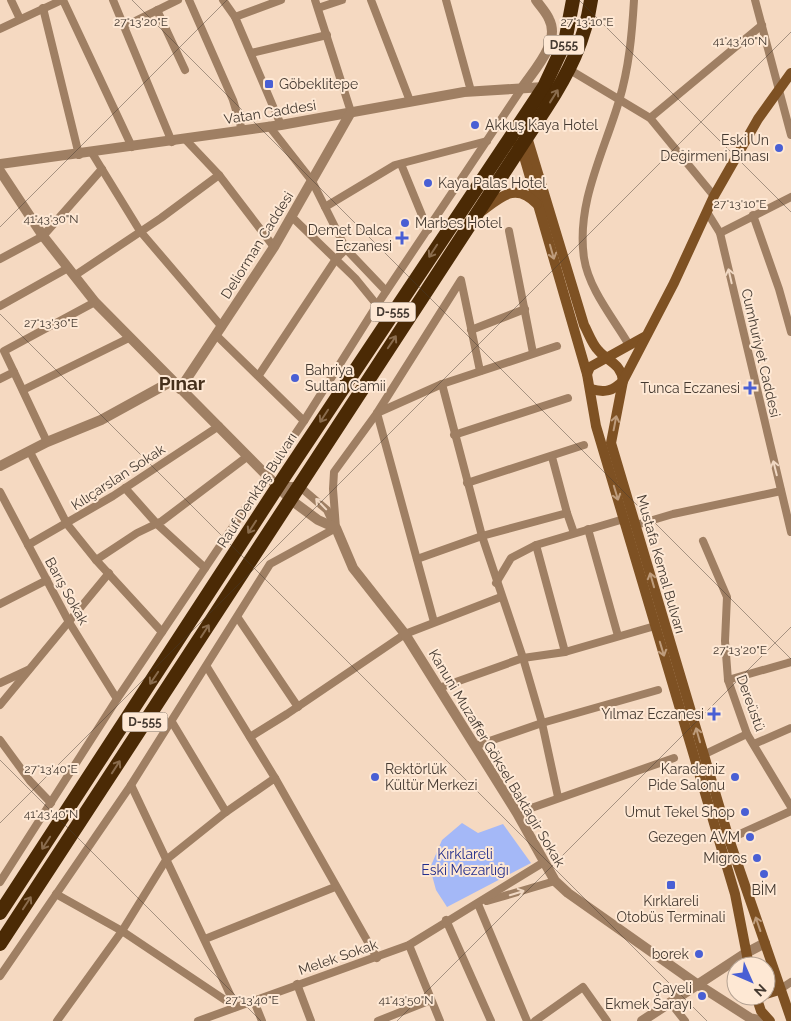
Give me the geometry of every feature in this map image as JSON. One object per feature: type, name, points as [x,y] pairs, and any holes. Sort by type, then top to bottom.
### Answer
[{"type":"highway","name":"D555","points":[[544,87],[565,42],[573,0]]},
{"type":"highway","name":"D-555","points":[[518,138],[570,70],[580,47],[591,0]]},
{"type":"highway","name":"Rauf Denktaş Bulvarı","points":[[0,944],[476,215],[544,87]]},
{"type":"highway","name":"Rauf Denktaş Bulvarı","points":[[0,913],[278,486],[518,138]]},
{"type":"main road","name":"Mustafa Kemal Bulvarı","points":[[789,1016],[728,839],[611,443],[623,380],[674,283],[714,196],[758,119],[791,73]]},
{"type":"main road","name":"Mustafa Kemal Bulvarı","points":[[518,138],[588,374],[596,426],[735,894],[747,956]]},
{"type":"main road","points":[[518,138],[584,325],[598,350],[609,358],[622,372],[623,380],[617,387],[602,392],[591,389]]},
{"type":"main road","points":[[476,215],[507,194],[525,193],[538,205]]},
{"type":"main road","points":[[588,374],[590,368],[644,337]]},
{"type":"main road","points":[[760,1006],[761,1011],[770,1021]]},
{"type":"main road","points":[[774,1021],[789,1016]]},
{"type":"street","points":[[11,0],[20,19]]},
{"type":"street","points":[[0,29],[62,0],[132,147]]},
{"type":"street","points":[[113,0],[172,142]]},
{"type":"street","points":[[125,26],[178,0]]},
{"type":"street","points":[[189,0],[233,100],[242,130]]},
{"type":"street","points":[[224,0],[235,17],[281,125]]},
{"type":"street","points":[[235,17],[281,0]]},
{"type":"street","points":[[342,0],[317,4],[351,112]]},
{"type":"street","points":[[371,0],[410,101]]},
{"type":"street","points":[[446,0],[472,92]]},
{"type":"street","points":[[522,88],[542,60],[552,37],[550,20],[536,0]]},
{"type":"street","points":[[629,345],[592,284],[584,260],[583,240],[586,198],[620,100],[631,48],[634,0]]},
{"type":"street","points":[[755,0],[791,135]]},
{"type":"street","points":[[42,8],[79,155]]},
{"type":"street","points":[[157,10],[185,70]]},
{"type":"street","points":[[650,118],[762,25]]},
{"type":"street","points":[[251,53],[326,35]]},
{"type":"street","points":[[570,70],[650,118],[714,196]]},
{"type":"street","name":"Vatan Caddesi","points":[[0,164],[172,142],[472,92],[544,87]]},
{"type":"street","name":"Rauf Denktaş Bulvarı","points":[[0,882],[117,700],[304,421],[386,291],[488,142],[522,88]]},
{"type":"street","name":"Deliorman Caddesi","points":[[180,389],[274,247],[351,112]]},
{"type":"street","points":[[269,126],[312,181],[346,249],[386,291]]},
{"type":"street","points":[[185,140],[219,175],[274,247]]},
{"type":"street","points":[[326,207],[401,164],[488,142]]},
{"type":"street","points":[[92,152],[140,230],[219,332],[304,421]]},
{"type":"street","points":[[401,164],[428,230]]},
{"type":"street","points":[[0,259],[44,236],[102,169]]},
{"type":"street","points":[[0,171],[44,236],[94,302],[290,500],[318,520],[336,528]]},
{"type":"street","points":[[0,306],[71,272],[161,218],[219,175]]},
{"type":"street","points":[[720,233],[791,197]]},
{"type":"street","name":"Cumhuriyet Caddesi","points":[[707,212],[720,233],[791,532]]},
{"type":"street","points":[[753,215],[779,289],[791,332]]},
{"type":"street","points":[[292,217],[355,278],[377,305]]},
{"type":"street","points":[[509,231],[533,353]]},
{"type":"street","points":[[259,375],[336,259],[346,249]]},
{"type":"street","points":[[336,528],[333,489],[334,472],[378,413],[461,280],[480,371]]},
{"type":"street","points":[[47,442],[4,352],[94,302]]},
{"type":"street","points":[[471,330],[524,309]]},
{"type":"street","points":[[22,390],[130,338]]},
{"type":"street","points":[[378,413],[442,384],[556,346]]},
{"type":"street","points":[[0,379],[14,372]]},
{"type":"street","points":[[0,466],[47,442],[101,420],[172,381]]},
{"type":"street","points":[[442,384],[482,536],[496,583],[523,658],[542,723],[558,797]]},
{"type":"street","points":[[454,435],[568,398]]},
{"type":"street","points":[[378,413],[434,622]]},
{"type":"street","name":"Kılıçarslan Sokak","points":[[28,546],[125,488],[218,426]]},
{"type":"street","points":[[467,483],[552,457],[584,445]]},
{"type":"street","points":[[30,452],[67,524],[96,560],[162,632]]},
{"type":"street","points":[[96,560],[137,532],[158,524],[248,456]]},
{"type":"street","points":[[552,457],[574,533]]},
{"type":"street","points":[[278,486],[299,486]]},
{"type":"street","name":"Kanuni Muzaffer Göksel Baktagir Sokak","points":[[299,486],[327,510],[353,568],[404,634],[439,688],[517,813],[555,881],[568,893],[697,984],[750,1018],[763,1021]]},
{"type":"street","points":[[125,488],[158,524],[206,568]]},
{"type":"street","points":[[636,525],[673,514],[781,491]]},
{"type":"street","name":"Barış Sokak","points":[[0,492],[69,622],[117,700]]},
{"type":"street","points":[[417,559],[482,536],[567,513]]},
{"type":"street","points":[[496,583],[511,558],[536,545],[624,519]]},
{"type":"street","points":[[0,976],[131,785],[238,618],[270,564],[336,528]]},
{"type":"street","points":[[588,529],[618,636]]},
{"type":"street","name":"Dereüstü","points":[[703,541],[727,597],[725,641],[728,680],[748,734],[791,809]]},
{"type":"street","points":[[536,545],[564,652]]},
{"type":"street","points":[[0,705],[109,574]]},
{"type":"street","points":[[0,604],[47,580]]},
{"type":"street","points":[[250,737],[298,707],[404,634],[501,597]]},
{"type":"street","points":[[238,618],[298,707]]},
{"type":"street","points":[[439,688],[523,658],[564,652],[655,626]]},
{"type":"street","points":[[728,680],[791,662]]},
{"type":"street","points":[[207,667],[275,778],[377,958]]},
{"type":"street","points":[[0,683],[29,670]]},
{"type":"street","points":[[475,746],[542,723],[658,690]]},
{"type":"street","points":[[172,722],[226,812]]},
{"type":"street","points":[[754,744],[791,728]]},
{"type":"street","points":[[704,754],[748,734]]},
{"type":"street","points":[[0,740],[30,781],[51,803]]},
{"type":"street","points":[[517,813],[558,797],[674,758]]},
{"type":"street","points":[[56,1021],[122,931],[166,860],[226,812],[275,778]]},
{"type":"street","points":[[131,785],[236,1007]]},
{"type":"street","points":[[728,839],[791,809]]},
{"type":"street","name":"Melek Sokak","points":[[198,1021],[409,945],[446,920],[478,904],[544,862]]},
{"type":"street","name":"Melek Sokak","points":[[478,904],[555,881]]},
{"type":"street","points":[[205,939],[335,886]]},
{"type":"street","points":[[56,894],[122,931],[236,1007]]},
{"type":"street","points":[[478,904],[527,1021]]},
{"type":"street","points":[[446,920],[491,1021]]},
{"type":"street","points":[[642,1021],[697,984],[765,943]]},
{"type":"street","points":[[409,945],[440,1021]]},
{"type":"street","points":[[779,990],[791,982]]},
{"type":"street","points":[[297,984],[311,1021]]},
{"type":"street","points":[[535,1021],[583,987],[607,1021]]},
{"type":"street","points":[[378,1021],[431,1000]]},
{"type":"street","points":[[254,1001],[262,1021]]},
{"type":"street","points":[[670,1002],[685,1021]]},
{"type":"green space","name":"Kırklareli Eski Mezarlığı","points":[[462,823],[478,833],[503,824],[531,863],[447,907],[436,890],[430,868],[442,840]]},
{"type":"place","name":"Göbeklitepe","points":[[269,84]]},
{"type":"place","name":"Akkuş Kaya Hotel","points":[[475,125]]},
{"type":"place","name":"Eski Un Değirmeni Binası","points":[[779,148]]},
{"type":"place","name":"Kaya Palas Hotel","points":[[428,183]]},
{"type":"place","name":"Marbes Hotel","points":[[405,223]]},
{"type":"place","name":"Demet Dalca Eczanesi","points":[[402,238]]},
{"type":"place","name":"Bahriya Sultan Camii","points":[[295,378]]},
{"type":"place","name":"Tunca Eczanesi","points":[[750,388]]},
{"type":"place","name":"Yılmaz Eczanesi","points":[[714,714]]},
{"type":"place","name":"Rektörlük Kültür Merkezi","points":[[375,777]]},
{"type":"place","name":"Karadeniz Pide Salonu","points":[[735,777]]},
{"type":"place","name":"Umut Tekel Shop","points":[[745,812]]},
{"type":"place","name":"Gezegen AVM","points":[[750,837]]},
{"type":"place","name":"Migros","points":[[757,858]]},
{"type":"place","name":"BİM","points":[[764,874]]},
{"type":"place","name":"Kırklareli Otobüs Terminali","points":[[671,885]]},
{"type":"place","name":"borek","points":[[699,954]]},
{"type":"place","name":"Çayeli Ekmek Sarayı","points":[[702,996]]},
{"type":"district","name":"Pınar","points":[[182,383]]}]
